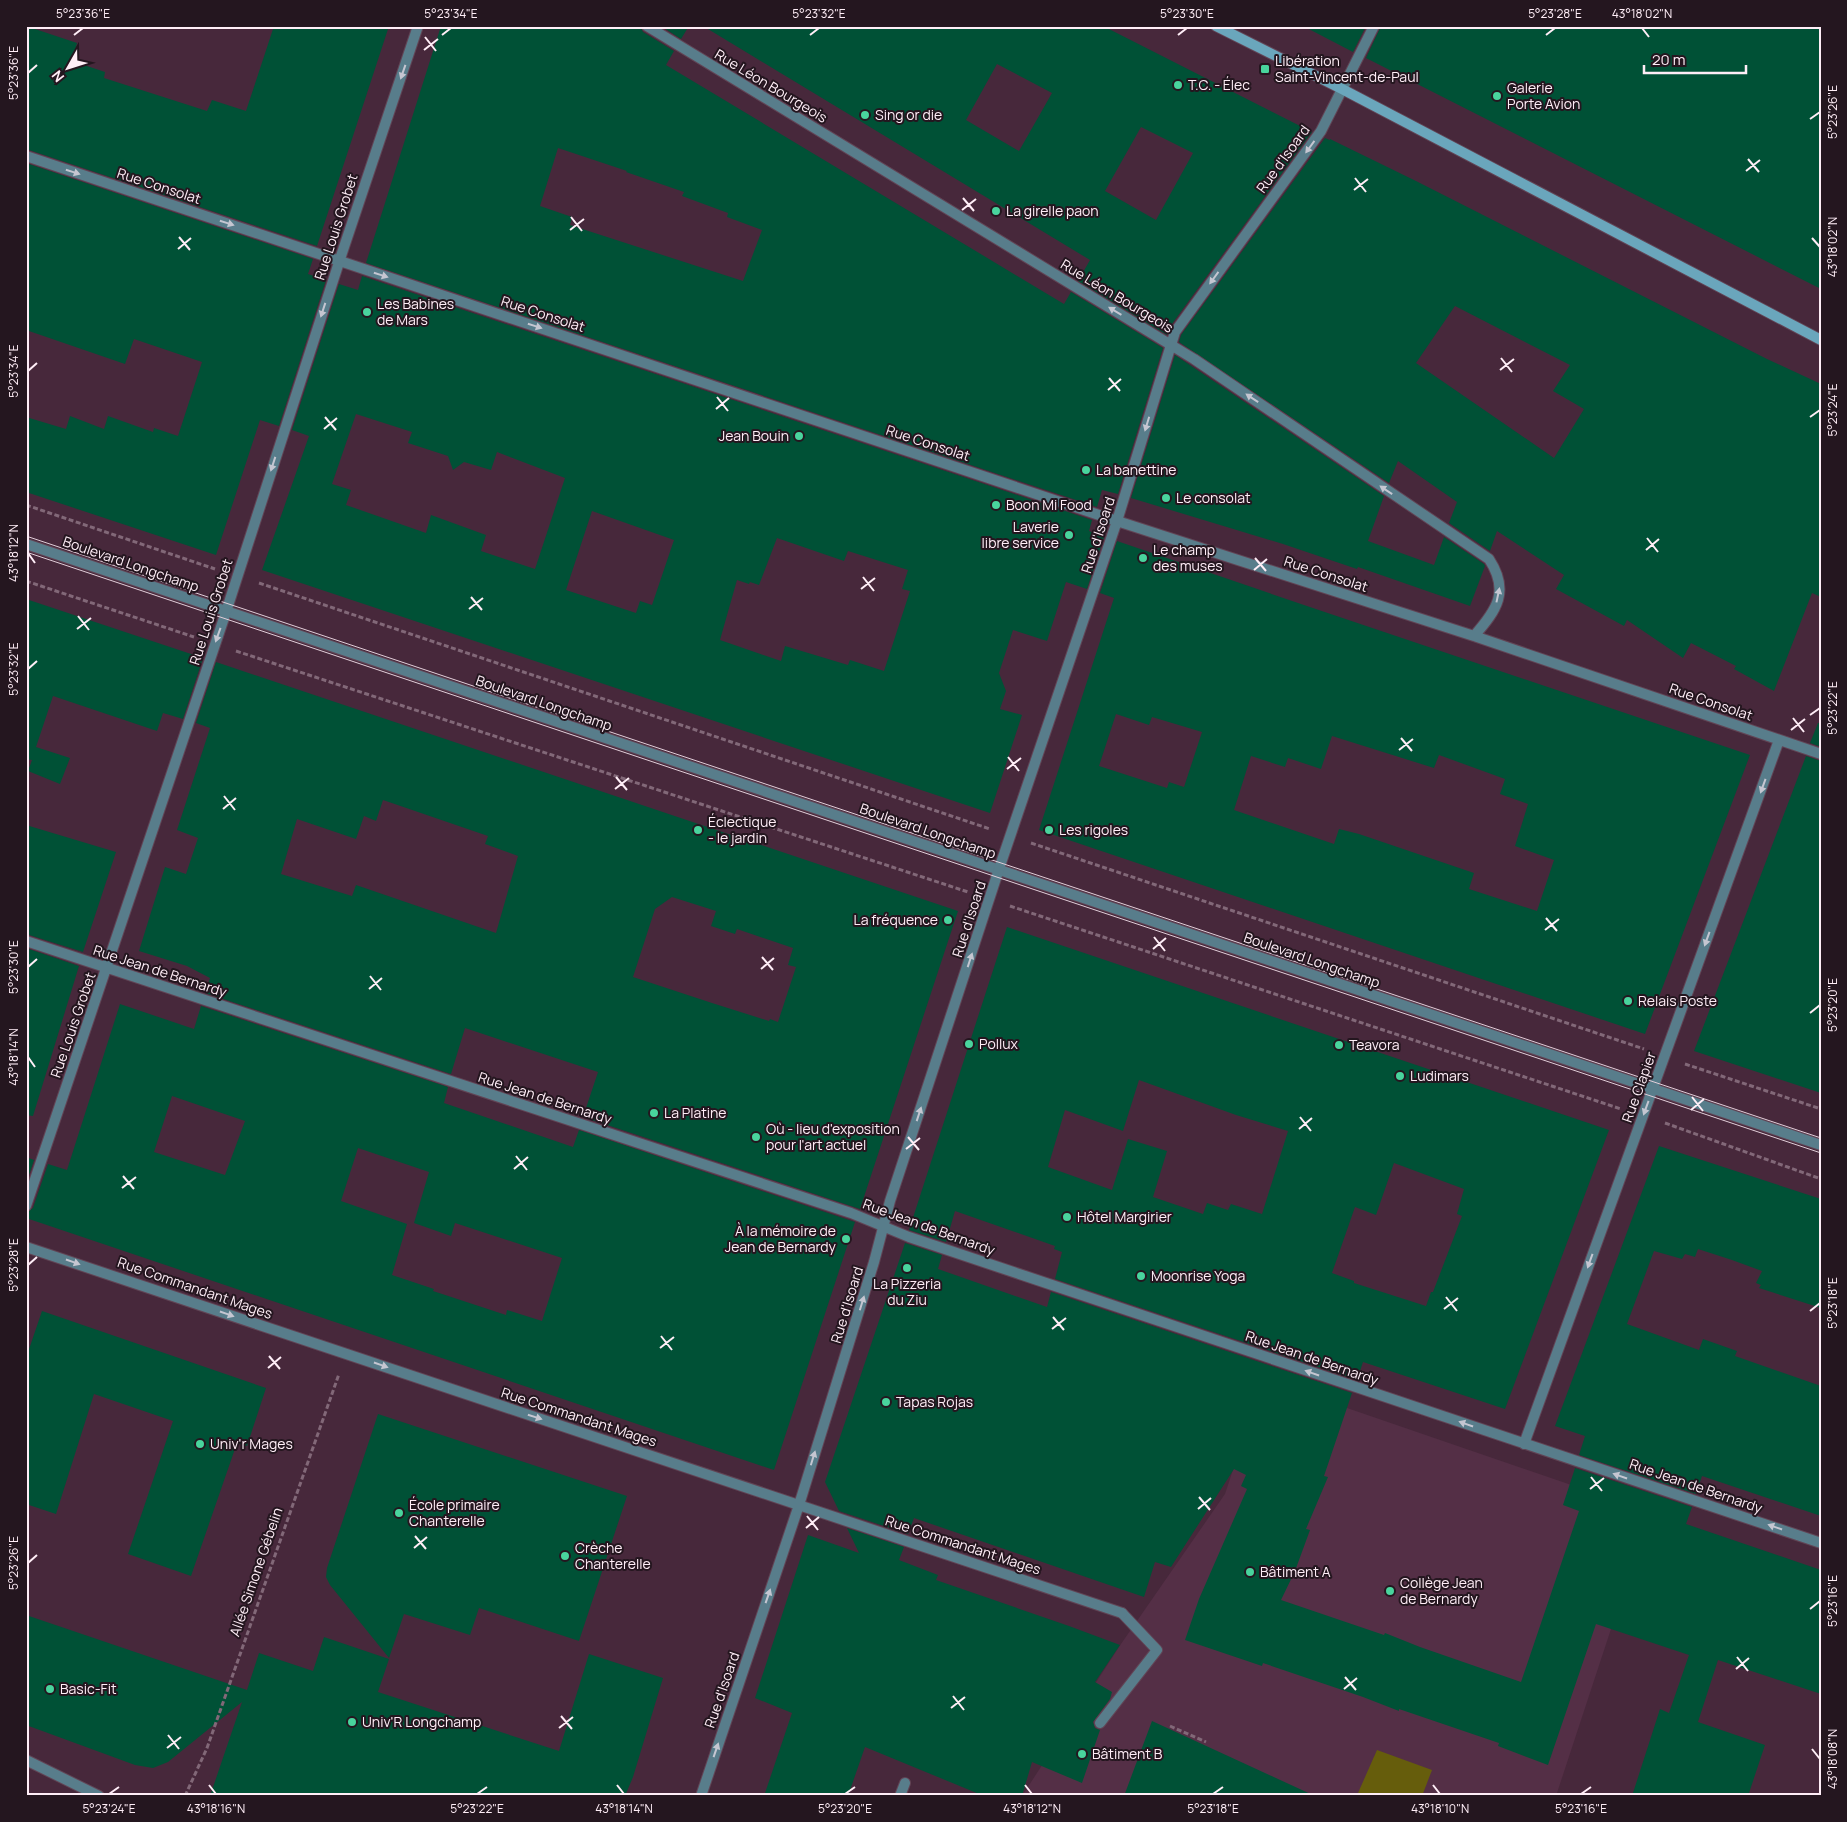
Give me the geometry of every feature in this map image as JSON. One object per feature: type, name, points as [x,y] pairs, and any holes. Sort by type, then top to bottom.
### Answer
[{"type":"main road","points":[[1216,26],[1342,89],[1821,340]]},
{"type":"street","name":"Rue Louis Grobet","points":[[26,1206],[226,611],[339,261],[418,26]]},
{"type":"street","name":"Rue Léon Bourgeois","points":[[647,26],[1171,345],[1489,559],[1501,583],[1497,602],[1489,619],[1474,636]]},
{"type":"street","name":"Rue d'Isoard","points":[[701,1796],[799,1505],[874,1262],[890,1201],[1117,521],[1175,332],[1322,131],[1374,26]]},
{"type":"street","name":"Rue Consolat","points":[[26,156],[1117,521],[1474,636],[1821,754]]},
{"type":"street","name":"Boulevard Longchamp","points":[[26,544],[1821,1146]]},
{"type":"street","name":"Rue Clapier","points":[[1524,1444],[1779,740]]},
{"type":"street","name":"Rue Jean de Bernardy","points":[[26,941],[851,1213],[919,1241],[1821,1543]]},
{"type":"street","name":"Rue Commandant Mages","points":[[26,1247],[1122,1613],[1157,1650],[1100,1723]]},
{"type":"street","points":[[26,1760],[99,1796]]},
{"type":"street","points":[[900,1796],[905,1783]]},
{"type":"path","points":[[26,505],[220,570]]},
{"type":"path","points":[[26,581],[197,638]]},
{"type":"path","points":[[254,581],[988,829]]},
{"type":"path","points":[[238,652],[973,894]]},
{"type":"path","points":[[1028,842],[1645,1049]]},
{"type":"path","points":[[1018,909],[1628,1111]]},
{"type":"path","points":[[1681,1062],[1821,1109]]},
{"type":"path","points":[[1672,1126],[1821,1179]]},
{"type":"path","name":"Allée Simone Gébelin","points":[[184,1796],[207,1748],[284,1524],[347,1354]]},
{"type":"path","points":[[1170,1726],[1206,1742]]},
{"type":"shaded area","name":"Collège Jean de Bernardy","points":[[1263,1379],[1586,1490],[1611,1629],[1556,1796],[1022,1796],[1121,1644],[1225,1494]]},
{"type":"shaded area","points":[[1377,1750],[1432,1770],[1422,1796],[1368,1796],[1358,1793]]},
{"type":"building","points":[[26,26],[77,43],[72,61],[105,72],[104,78],[207,111],[212,100],[246,111],[274,26],[389,26],[317,246],[26,149]]},
{"type":"building","points":[[441,26],[640,26],[643,32],[674,51],[666,65],[1064,304],[1071,292],[1163,348],[1118,494],[1102,490],[1097,507],[366,263]],"holes":[[[558,148],[684,192],[682,196],[728,213],[727,217],[762,230],[743,281],[570,225],[572,217],[540,206]]]},
{"type":"building","points":[[661,26],[689,26],[681,39]]},
{"type":"building","points":[[703,26],[1103,26],[1312,132],[1169,328],[1167,335],[1078,281],[1090,260]],"holes":[[[997,64],[1052,93],[1019,151],[966,120]],[[1141,127],[1193,153],[1156,220],[1105,191]]]},
{"type":"building","points":[[1303,26],[1366,26],[1353,52]]},
{"type":"building","points":[[1381,26],[1821,26],[1821,289],[1366,58]]},
{"type":"building","points":[[1325,138],[1416,181],[1767,359],[1821,384],[1821,597],[1812,593],[1774,691],[1734,669],[1736,666],[1691,643],[1683,658],[1627,620],[1624,626],[1556,589],[1564,575],[1497,531],[1490,551],[1449,523],[1457,502],[1398,461],[1389,483],[1179,342],[1181,335]],"holes":[[[1455,306],[1570,365],[1553,391],[1584,409],[1554,458],[1416,363]]]},
{"type":"building","points":[[26,163],[313,259],[308,274],[326,280],[279,426],[260,420],[216,555],[26,492],[26,417],[66,429],[70,416],[104,429],[108,416],[153,432],[154,428],[178,436],[202,362],[134,339],[125,364],[26,330]]},
{"type":"building","points":[[362,276],[1092,520],[1089,531],[1104,537],[1087,589],[1066,582],[1047,641],[1013,630],[999,673],[1006,691],[1000,709],[1022,715],[990,813],[262,570],[309,436],[292,430],[339,284],[358,290]],"holes":[[[356,414],[412,432],[408,443],[448,456],[453,470],[464,462],[491,470],[497,452],[565,478],[535,569],[481,551],[486,535],[431,515],[426,533],[346,505],[351,490],[332,484]],[[592,511],[674,540],[652,605],[640,601],[636,613],[566,590]],[[777,538],[844,561],[848,551],[908,570],[902,589],[910,591],[884,671],[850,660],[848,665],[785,646],[781,661],[720,640],[737,580],[759,585]]]},
{"type":"building","points":[[1175,355],[1384,496],[1368,541],[1434,565],[1444,537],[1484,564],[1485,566],[1470,606],[1358,567],[1357,569],[1283,544],[1131,498]]},
{"type":"building","points":[[1117,541],[1750,755],[1645,1034],[1039,830],[1114,598],[1100,593]],"holes":[[[1116,714],[1149,725],[1152,717],[1202,732],[1184,787],[1169,782],[1167,788],[1099,766]],[[1332,736],[1434,768],[1439,755],[1505,779],[1500,794],[1528,804],[1515,846],[1554,860],[1537,911],[1469,889],[1474,873],[1359,834],[1339,829],[1334,844],[1234,810],[1251,756],[1285,767],[1288,758],[1321,769]]]},
{"type":"building","points":[[26,599],[203,658],[183,719],[163,713],[157,731],[53,696],[36,747],[70,758],[60,784],[28,771],[32,760],[26,759]]},
{"type":"building","points":[[216,662],[958,911],[860,1209],[583,1117],[598,1072],[465,1028],[451,1074],[205,993],[210,978],[187,966],[139,951],[165,867],[186,874],[198,838],[177,830],[210,728],[196,723]],"holes":[[[383,800],[488,836],[485,844],[518,856],[496,933],[356,885],[352,896],[281,874],[297,819],[356,839],[364,816],[376,821]],[[672,897],[716,911],[711,926],[735,934],[737,929],[793,948],[788,965],[796,967],[778,1022],[770,1019],[769,1021],[633,977],[655,909]]]},
{"type":"building","points":[[1818,723],[1821,723],[1821,747],[1810,743]]},
{"type":"building","points":[[1806,756],[1821,761],[1821,1093],[1694,1051]]},
{"type":"building","points":[[26,825],[116,852],[83,952],[26,934]]},
{"type":"building","points":[[1007,927],[1609,1130],[1505,1409],[1363,1362],[1357,1380],[1055,1279],[1062,1252],[1054,1249],[1055,1246],[955,1211],[946,1242],[909,1230]],"holes":[[[1139,1080],[1236,1115],[1288,1131],[1262,1214],[1231,1204],[1228,1210],[1207,1203],[1203,1214],[1153,1197],[1167,1151],[1128,1139],[1112,1190],[1048,1167],[1065,1110],[1123,1131]],[[1394,1163],[1464,1189],[1457,1214],[1462,1216],[1426,1306],[1354,1283],[1354,1281],[1332,1273],[1355,1207],[1376,1215]]]},
{"type":"building","points":[[26,948],[79,966],[33,1116],[26,1115]]},
{"type":"building","points":[[120,1004],[194,1029],[201,1006],[448,1087],[444,1103],[573,1147],[579,1130],[855,1222],[774,1470],[26,1218],[26,1213],[33,1208],[48,1164],[67,1170]],"holes":[[[172,1096],[245,1121],[225,1175],[154,1152]],[[358,1148],[429,1172],[414,1223],[451,1236],[455,1223],[562,1258],[542,1321],[507,1310],[506,1315],[433,1291],[434,1289],[392,1275],[407,1224],[341,1201]]]},
{"type":"building","points":[[1659,1146],[1821,1199],[1821,1308],[1759,1288],[1761,1285],[1756,1283],[1762,1271],[1732,1260],[1698,1249],[1695,1257],[1685,1254],[1682,1259],[1654,1251],[1627,1324],[1699,1350],[1703,1339],[1737,1351],[1735,1356],[1821,1386],[1821,1516],[1702,1476],[1696,1494],[1579,1455],[1585,1436],[1555,1426]]},
{"type":"building","points":[[26,1157],[34,1160],[26,1184]]},
{"type":"building","points":[[905,1243],[942,1255],[938,1269],[1047,1307],[1051,1292],[1352,1393],[1324,1476],[1328,1477],[1306,1529],[1310,1530],[1295,1571],[1281,1600],[1384,1635],[1385,1633],[1521,1682],[1579,1511],[1563,1505],[1575,1468],[1692,1507],[1686,1524],[1821,1570],[1821,1694],[1718,1660],[1698,1722],[1765,1745],[1748,1796],[1632,1796],[1660,1709],[1669,1713],[1689,1655],[1596,1624],[1548,1765],[1498,1746],[1499,1743],[1399,1709],[1399,1711],[1263,1663],[1262,1666],[1185,1640],[1199,1599],[1247,1489],[1241,1486],[1246,1475],[1234,1469],[1171,1567],[1155,1562],[1144,1597],[914,1518],[908,1534],[839,1511],[825,1482]]},
{"type":"building","name":"Univ'r Mages","points":[[42,1311],[266,1388],[247,1446],[237,1443],[191,1576],[128,1554],[173,1421],[94,1394],[56,1514],[26,1504],[26,1358]]},
{"type":"building","points":[[378,1414],[627,1496],[579,1641],[479,1608],[470,1635],[404,1614],[389,1658],[330,1585],[326,1577],[327,1568]]},
{"type":"building","points":[[847,1528],[904,1547],[899,1560],[938,1575],[936,1580],[1120,1645],[1095,1682],[1112,1692],[1110,1699],[1093,1722],[1095,1728],[1100,1730],[1082,1783],[1032,1762],[1022,1796],[984,1796],[865,1747],[848,1796],[764,1796],[792,1713],[755,1698],[808,1535],[859,1553]]},
{"type":"building","name":"Univ'R Longchamp","points":[[26,1615],[247,1690],[259,1653],[313,1671],[324,1637],[389,1659],[378,1692],[559,1751],[589,1654],[663,1678],[633,1777],[625,1796],[210,1796],[242,1702],[168,1762],[153,1768],[135,1765],[26,1725]]},
{"type":"building","points":[[1152,1721],[1315,1796],[1124,1796]]},
{"type":"tram line","points":[[26,536],[1821,1138]]},
{"type":"tram line","points":[[26,552],[1821,1153]]},
{"type":"place","name":"Libération Saint-Vincent-de-Paul","points":[[1265,69]]},
{"type":"place","name":"T.C. - Élec","points":[[1178,85]]},
{"type":"place","name":"Galerie Porte Avion","points":[[1497,96]]},
{"type":"place","name":"Sing or die","points":[[865,115]]},
{"type":"place","name":"La girelle paon","points":[[996,211]]},
{"type":"place","name":"Les Babines de Mars","points":[[367,312]]},
{"type":"place","name":"Jean Bouin","points":[[799,436]]},
{"type":"place","name":"La banettine","points":[[1086,470]]},
{"type":"place","name":"Le consolat","points":[[1166,498]]},
{"type":"place","name":"Boon Mi Food","points":[[996,505]]},
{"type":"place","name":"Laverie libre service","points":[[1069,535]]},
{"type":"place","name":"Le champ des muses","points":[[1143,558]]},
{"type":"place","name":"Éclectique - le jardin","points":[[698,830]]},
{"type":"place","name":"Les rigoles","points":[[1049,830]]},
{"type":"place","name":"La fréquence","points":[[948,920]]},
{"type":"place","name":"Relais Poste","points":[[1628,1001]]},
{"type":"place","name":"Pollux","points":[[969,1044]]},
{"type":"place","name":"Teavora","points":[[1339,1045]]},
{"type":"place","name":"Ludimars","points":[[1400,1076]]},
{"type":"place","name":"La Platine","points":[[654,1113]]},
{"type":"place","name":"Où - lieu d'exposition pour l'art actuel","points":[[756,1137]]},
{"type":"place","name":"Hôtel Margirier","points":[[1067,1217]]},
{"type":"place","name":"À la mémoire de Jean de Bernardy","points":[[846,1239]]},
{"type":"place","name":"La Pizzeria du Ziu","points":[[907,1268]]},
{"type":"place","name":"Moonrise Yoga","points":[[1141,1276]]},
{"type":"place","name":"Tapas Rojas","points":[[886,1402]]},
{"type":"place","name":"Univ'r Mages","points":[[200,1444]]},
{"type":"place","name":"École primaire Chanterelle","points":[[399,1513]]},
{"type":"place","name":"Crèche Chanterelle","points":[[565,1556]]},
{"type":"place","name":"Bâtiment A","points":[[1250,1572]]},
{"type":"place","name":"Collège Jean de Bernardy","points":[[1390,1591]]},
{"type":"place","name":"Basic-Fit","points":[[50,1689]]},
{"type":"place","name":"Univ'R Longchamp","points":[[352,1722]]},
{"type":"place","name":"Bâtiment B","points":[[1082,1754]]}]
